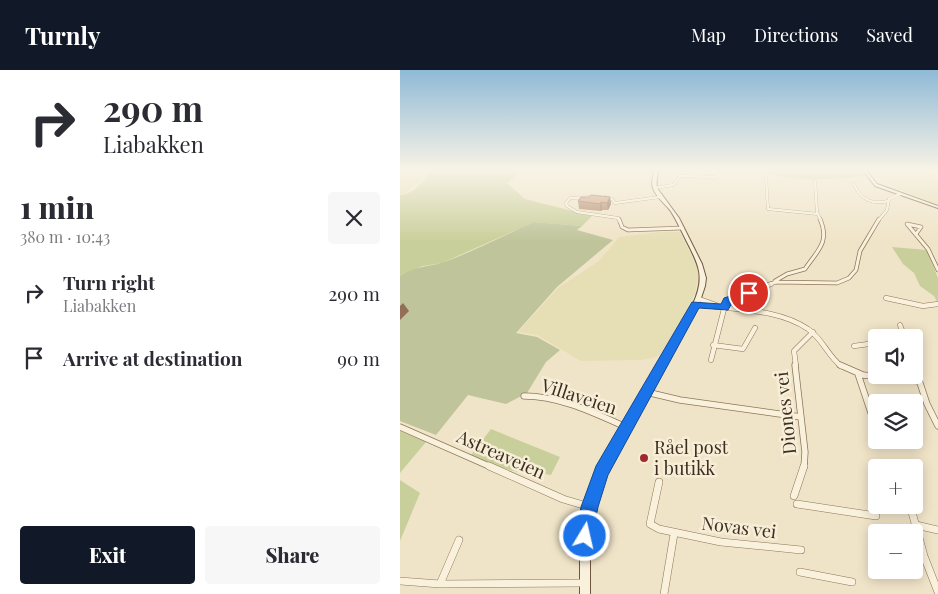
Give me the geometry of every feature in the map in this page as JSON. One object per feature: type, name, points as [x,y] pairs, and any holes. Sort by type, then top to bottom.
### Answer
[{"type":"main road","points":[[585,594],[584,548],[590,507],[602,472],[697,302],[704,284],[703,272],[698,259],[674,212],[658,193]]},
{"type":"main road","points":[[900,194],[938,207]]},
{"type":"street","points":[[767,193],[768,209],[818,214]]},
{"type":"street","points":[[776,282],[782,276],[806,268],[822,245],[826,235],[818,214],[816,193]]},
{"type":"street","points":[[859,193],[868,202],[880,204],[900,194]]},
{"type":"street","points":[[660,197],[615,202],[608,197],[582,196],[570,198],[566,204],[570,209],[577,212],[618,218],[622,227],[628,230],[682,228]]},
{"type":"street","points":[[710,360],[724,308],[730,300],[776,282],[837,283],[852,276],[856,270],[859,254],[876,223],[887,210],[888,201]]},
{"type":"street","points":[[916,234],[928,249],[938,274]]},
{"type":"street","points":[[886,298],[919,306],[938,304]]},
{"type":"street","points":[[697,302],[790,320],[813,332],[836,362],[858,374],[868,375]]},
{"type":"street","points":[[900,325],[902,329]]},
{"type":"street","points":[[713,345],[743,348],[755,328]]},
{"type":"street","name":"Diones vei","points":[[794,496],[805,467],[805,452],[794,352],[798,345],[813,332]]},
{"type":"street","points":[[854,346],[868,344]]},
{"type":"street","points":[[858,374],[868,404]]},
{"type":"street","points":[[920,384],[938,426]]},
{"type":"street","points":[[646,392],[680,400],[801,417]]},
{"type":"street","name":"Villaveien","points":[[524,396],[531,395],[552,400],[626,427]]},
{"type":"street","name":"Astreaveien","points":[[400,427],[563,499],[590,507]]},
{"type":"street","name":"Novas vei","points":[[659,482],[650,524],[658,530],[674,534],[802,550]]},
{"type":"street","points":[[797,504],[876,516]]},
{"type":"street","points":[[923,527],[938,530]]},
{"type":"street","points":[[664,594],[674,534]]},
{"type":"street","points":[[440,584],[459,540]]},
{"type":"street","points":[[923,552],[938,592]]},
{"type":"street","points":[[800,572],[852,582]]},
{"type":"street","points":[[400,582],[440,584],[584,583]]},
{"type":"shaded area","points":[[909,193],[938,193],[938,205]]},
{"type":"shaded area","points":[[660,232],[680,232],[699,271],[695,294],[666,347],[657,357],[641,360],[581,361],[537,335],[518,332],[558,288],[599,261],[619,237]]},
{"type":"green space","points":[[519,193],[525,199],[592,216],[582,226],[534,222],[442,263],[423,266],[400,276],[400,195]]},
{"type":"green space","points":[[534,222],[582,226],[577,230],[613,240],[557,287],[516,333],[537,337],[560,350],[546,362],[527,393],[506,404],[468,395],[436,435],[400,421],[400,276],[416,268],[456,258]]},
{"type":"green space","points":[[892,247],[927,250],[938,278],[938,303],[934,296],[920,286],[914,273],[903,264]]},
{"type":"green space","points":[[491,429],[560,457],[551,475],[545,474],[543,477],[505,469],[471,455]]},
{"type":"green space","points":[[400,431],[426,442],[400,473]]},
{"type":"green space","points":[[400,480],[420,493],[400,541]]},
{"type":"building","points":[[591,195],[610,197],[607,203],[601,202],[600,204],[578,201],[581,197],[589,197]]},
{"type":"place","name":"Råel post i butikk","points":[[644,458]]},
{"type":"route","points":[[585,536],[594,491],[602,472],[696,304],[724,308],[728,301],[749,293]]}]
